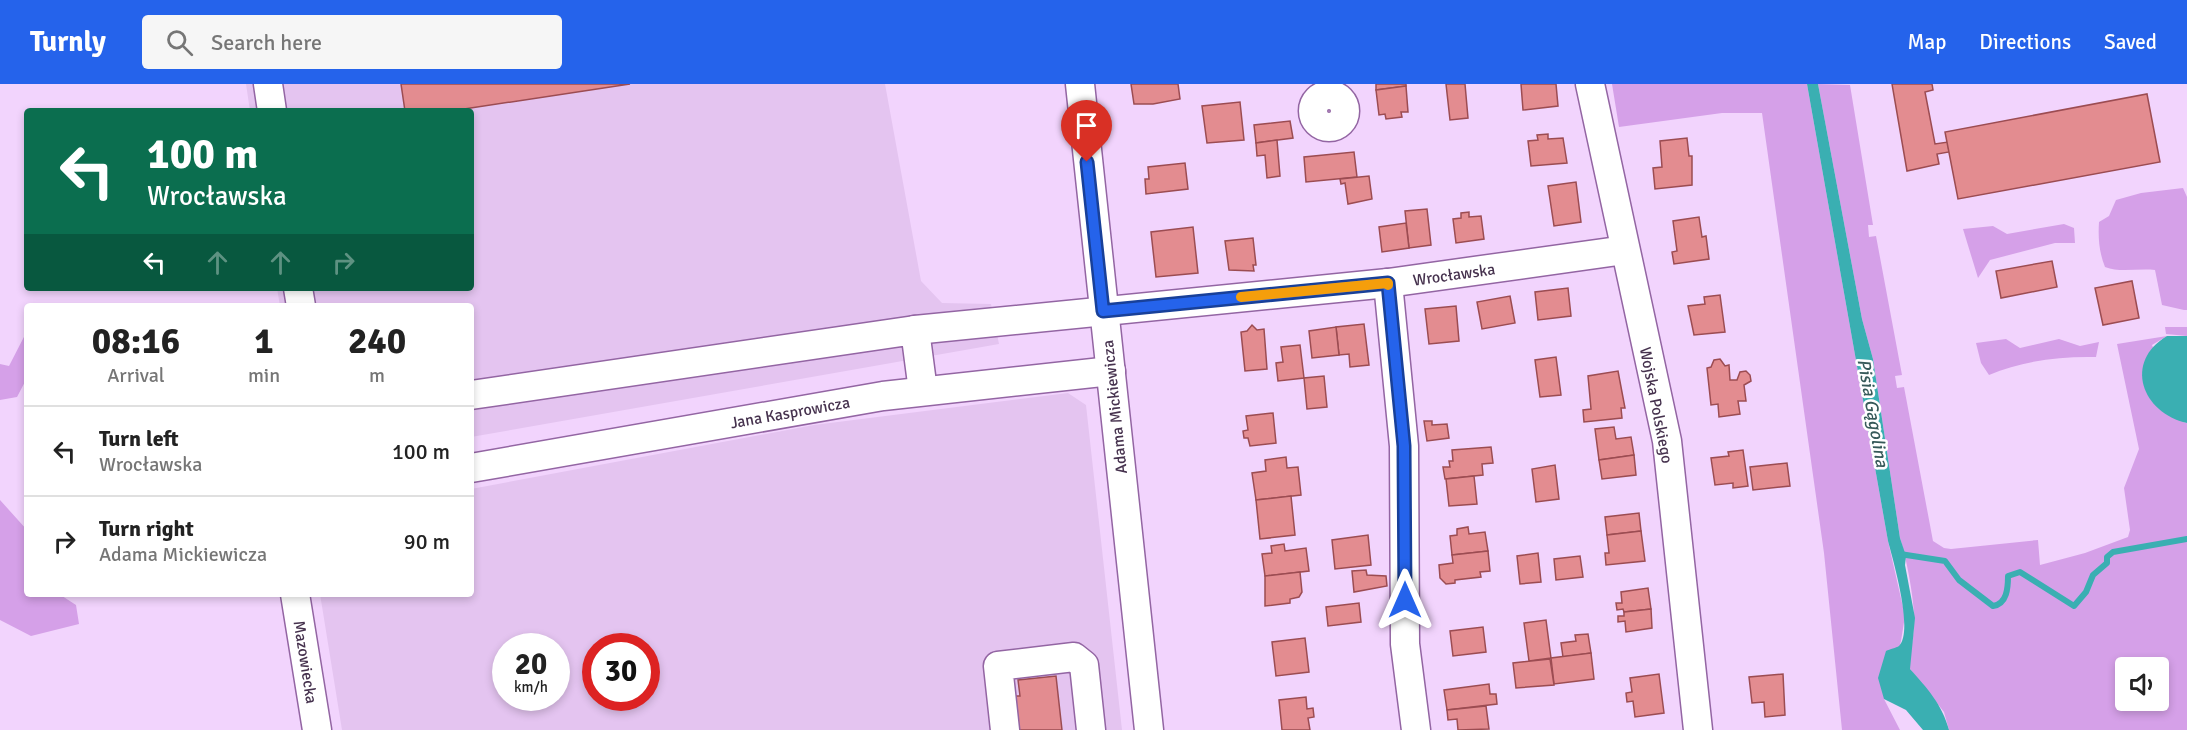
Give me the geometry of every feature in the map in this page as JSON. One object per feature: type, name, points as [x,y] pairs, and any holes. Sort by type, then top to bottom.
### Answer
[{"type":"street","points":[[268,84],[272,108]]},
{"type":"street","name":"Adama Mickiewicza","points":[[1080,84],[1149,730]]},
{"type":"street","name":"Wojska Polskiego","points":[[1590,84],[1667,441],[1698,730]]},
{"type":"street","name":"Wrocławska","points":[[474,395],[915,330],[1388,283],[1625,250]]},
{"type":"street","points":[[1388,283],[1404,446],[1406,644],[1416,730]]},
{"type":"street","points":[[915,330],[923,391]]},
{"type":"street","name":"Jana Kasprowicza","points":[[474,467],[871,398],[1111,371]]},
{"type":"street","name":"Mazowiecka","points":[[295,597],[317,730]]},
{"type":"street","points":[[1005,730],[998,666],[1074,657],[1084,665],[1091,730]]},
{"type":"shaded area","points":[[246,84],[885,84],[921,281],[942,303],[991,304],[999,344],[474,436],[474,303],[280,303],[278,291],[474,291],[474,108],[250,108]]},
{"type":"shaded area","points":[[1612,84],[1807,84],[1888,541],[1905,616],[1901,641],[1884,699],[1900,730],[1842,730],[1824,553],[1762,113],[1722,113],[1619,127]]},
{"type":"shaded area","points":[[1818,84],[1850,85],[1873,225],[1868,225],[1869,237],[1876,236],[1902,375],[1895,376],[1897,388],[1904,387],[1933,541],[1944,548],[1951,549],[2038,540],[2040,565],[2085,553],[2128,537],[2130,530],[2124,488],[2139,449],[2117,344],[2167,336],[2152,345],[2183,422],[2187,423],[2187,730],[1949,730],[1944,712],[1910,669],[1914,622],[1912,591],[1900,538],[1873,359],[1862,319]]},
{"type":"shaded area","points":[[2183,188],[2187,197],[2187,310],[2162,305],[2155,270],[2117,270],[2105,267],[2100,250],[2099,234],[2099,222],[2109,216],[2116,200],[2141,193]]},
{"type":"shaded area","points":[[2064,224],[2074,228],[2075,243],[2055,243],[1990,260],[1978,278],[1963,229],[1993,226],[2007,234]]},
{"type":"shaded area","points":[[2165,327],[2187,327],[2187,336],[2166,334]]},
{"type":"shaded area","points":[[24,337],[24,384],[17,397],[0,400],[0,364],[9,366]]},
{"type":"shaded area","points":[[2006,339],[2020,348],[2059,339],[2080,346],[2099,342],[2096,357],[2041,360],[1989,375],[1981,363],[1976,343]]},
{"type":"shaded area","points":[[1068,393],[1086,405],[1122,730],[342,730],[320,597],[474,597],[474,488],[814,425]]},
{"type":"shaded area","points":[[0,500],[24,527],[24,597],[64,597],[76,605],[79,624],[31,636],[0,620]]},
{"type":"water","name":"Pisia Gągolina","points":[[1807,84],[1818,84],[1862,319],[1873,359],[1900,538],[1906,556],[1905,565],[1915,618],[1910,669],[1938,704],[1949,730],[1923,730],[1906,710],[1884,699],[1878,678],[1886,651],[1899,646],[1903,638],[1903,611],[1898,579],[1888,541]]},
{"type":"water","points":[[2167,336],[2187,336],[2187,423],[2159,409],[2149,398],[2144,386],[2142,372],[2145,359],[2153,347]]},
{"type":"building","points":[[401,84],[630,84],[471,108],[405,108]]},
{"type":"building","points":[[1131,84],[1178,84],[1180,99],[1153,104],[1134,104]]},
{"type":"building","points":[[1376,84],[1406,84],[1406,86],[1376,90]]},
{"type":"building","points":[[1446,84],[1465,84],[1468,118],[1450,120]]},
{"type":"building","points":[[1521,84],[1556,84],[1558,106],[1523,110]]},
{"type":"building","points":[[1892,84],[1932,84],[1933,90],[1925,92],[1935,144],[1948,142],[1949,152],[1937,154],[1939,164],[1907,171]]},
{"type":"building","points":[[1406,86],[1408,112],[1401,112],[1402,117],[1386,119],[1385,114],[1379,115],[1376,90]]},
{"type":"building","points":[[2147,94],[2160,162],[1958,199],[1945,132]]},
{"type":"building","points":[[1240,102],[1244,140],[1207,143],[1202,106]]},
{"type":"building","points":[[1290,121],[1293,138],[1256,143],[1254,125]]},
{"type":"building","points":[[1548,134],[1548,139],[1563,138],[1567,163],[1531,166],[1528,141],[1538,140],[1537,135]]},
{"type":"building","points":[[1687,138],[1689,156],[1692,156],[1692,185],[1655,189],[1653,168],[1662,167],[1660,141]]},
{"type":"building","points":[[1277,140],[1280,176],[1267,178],[1265,155],[1257,156],[1256,143]]},
{"type":"building","points":[[1354,152],[1357,177],[1306,182],[1304,157]]},
{"type":"building","points":[[1185,163],[1188,189],[1146,194],[1145,179],[1149,179],[1148,167]]},
{"type":"building","points":[[1369,176],[1372,199],[1348,204],[1345,183],[1341,184],[1340,179]]},
{"type":"building","points":[[1576,182],[1581,222],[1554,226],[1548,186]]},
{"type":"building","points":[[1427,209],[1431,245],[1409,248],[1405,211]]},
{"type":"building","points":[[1469,212],[1469,217],[1481,216],[1484,239],[1456,243],[1453,219],[1461,218],[1461,213]]},
{"type":"building","points":[[1699,217],[1702,237],[1706,236],[1709,259],[1674,264],[1672,252],[1677,251],[1673,221]]},
{"type":"building","points":[[1406,223],[1409,248],[1382,252],[1379,227]]},
{"type":"building","points":[[1193,227],[1198,273],[1156,277],[1151,232]]},
{"type":"building","points":[[1253,238],[1256,265],[1253,265],[1254,271],[1229,270],[1225,241]]},
{"type":"building","points":[[2052,261],[2057,287],[2001,298],[1996,271]]},
{"type":"building","points":[[2132,281],[2139,318],[2103,325],[2095,288]]},
{"type":"building","points":[[1568,288],[1571,316],[1538,320],[1535,292]]},
{"type":"building","points":[[1720,295],[1725,332],[1694,335],[1688,306],[1705,304],[1704,297]]},
{"type":"building","points":[[1510,296],[1515,323],[1482,329],[1477,302]]},
{"type":"building","points":[[1456,306],[1459,341],[1429,344],[1425,309]]},
{"type":"building","points":[[1364,324],[1369,365],[1350,367],[1349,354],[1339,355],[1336,327]]},
{"type":"building","points":[[1252,325],[1257,330],[1264,329],[1267,369],[1245,371],[1241,332],[1247,331]]},
{"type":"building","points":[[1336,327],[1339,355],[1312,358],[1309,331]]},
{"type":"building","points":[[1300,345],[1304,378],[1278,381],[1276,363],[1283,362],[1281,347]]},
{"type":"building","points":[[1556,357],[1561,395],[1540,397],[1535,360]]},
{"type":"building","points":[[1720,359],[1725,366],[1729,365],[1730,380],[1737,380],[1740,372],[1746,371],[1750,375],[1751,381],[1744,385],[1746,401],[1738,401],[1740,414],[1719,417],[1718,404],[1711,405],[1707,368],[1711,367],[1714,360]]},
{"type":"building","points":[[1618,371],[1625,408],[1621,408],[1622,418],[1584,422],[1583,410],[1591,409],[1588,376]]},
{"type":"building","points":[[1324,376],[1327,407],[1307,409],[1304,378]]},
{"type":"building","points":[[1273,413],[1276,443],[1250,446],[1248,438],[1244,438],[1243,431],[1248,430],[1246,416]]},
{"type":"building","points":[[1424,421],[1432,421],[1432,425],[1447,424],[1449,438],[1427,441]]},
{"type":"building","points":[[1614,427],[1616,439],[1631,437],[1634,455],[1599,460],[1595,429]]},
{"type":"building","points":[[1491,447],[1493,463],[1482,464],[1483,475],[1445,479],[1443,467],[1450,467],[1449,461],[1453,461],[1452,450]]},
{"type":"building","points":[[1743,450],[1748,486],[1733,488],[1733,483],[1715,485],[1711,458],[1729,456],[1728,452]]},
{"type":"building","points":[[1634,455],[1636,475],[1602,479],[1599,460]]},
{"type":"building","points":[[1286,457],[1287,468],[1298,467],[1301,495],[1256,500],[1252,473],[1266,471],[1265,460]]},
{"type":"building","points":[[1787,463],[1790,486],[1753,490],[1750,467]]},
{"type":"building","points":[[1555,465],[1559,499],[1536,502],[1532,469]]},
{"type":"building","points":[[1474,476],[1477,504],[1449,506],[1446,479]]},
{"type":"building","points":[[1291,496],[1295,535],[1260,539],[1256,500]]},
{"type":"building","points":[[1639,513],[1641,531],[1607,535],[1605,517]]},
{"type":"building","points":[[1468,527],[1469,534],[1485,532],[1488,551],[1452,555],[1450,536],[1457,535],[1457,529]]},
{"type":"building","points":[[1641,531],[1645,561],[1606,565],[1605,553],[1609,553],[1607,535]]},
{"type":"building","points":[[1368,535],[1371,565],[1335,569],[1332,540]]},
{"type":"building","points":[[1284,544],[1285,551],[1306,548],[1309,571],[1265,576],[1262,554],[1272,553],[1271,546]]},
{"type":"building","points":[[1488,551],[1490,571],[1480,572],[1481,577],[1455,580],[1455,583],[1446,584],[1440,578],[1439,565],[1453,563],[1452,555]]},
{"type":"building","points":[[1538,553],[1541,582],[1520,584],[1517,556]]},
{"type":"building","points":[[1580,556],[1583,577],[1556,580],[1554,559]]},
{"type":"building","points":[[1366,570],[1367,575],[1386,576],[1387,586],[1354,592],[1352,571]]},
{"type":"building","points":[[1300,572],[1302,592],[1299,597],[1290,599],[1290,603],[1265,606],[1265,576]]},
{"type":"building","points":[[1648,588],[1651,609],[1624,612],[1623,609],[1617,610],[1616,603],[1622,603],[1621,592]]},
{"type":"building","points":[[1359,603],[1361,622],[1328,626],[1326,607]]},
{"type":"building","points":[[1651,609],[1652,628],[1626,632],[1625,621],[1618,622],[1618,616],[1624,616],[1624,612]]},
{"type":"building","points":[[1546,620],[1551,658],[1529,661],[1524,623]]},
{"type":"building","points":[[1483,627],[1486,652],[1453,656],[1450,631]]},
{"type":"building","points":[[1588,634],[1591,653],[1563,657],[1561,643],[1576,641],[1575,635]]},
{"type":"building","points":[[1305,638],[1309,672],[1276,676],[1272,642]]},
{"type":"building","points":[[1591,653],[1594,679],[1554,684],[1551,658]]},
{"type":"building","points":[[1550,659],[1554,685],[1516,688],[1513,663]]},
{"type":"building","points":[[1659,674],[1664,713],[1635,717],[1633,701],[1627,702],[1626,693],[1632,692],[1630,678]]},
{"type":"building","points":[[1783,674],[1785,715],[1765,717],[1764,702],[1752,703],[1749,677]]},
{"type":"building","points":[[1056,676],[1062,730],[1018,730],[1014,696],[1020,696],[1018,680]]},
{"type":"building","points":[[1489,684],[1490,694],[1496,694],[1497,704],[1447,710],[1444,690]]},
{"type":"building","points":[[1306,697],[1307,709],[1313,708],[1314,717],[1308,718],[1310,730],[1282,730],[1279,700]]},
{"type":"building","points":[[1486,706],[1489,729],[1458,730],[1457,719],[1448,720],[1447,710]]},
{"type":"waterway","points":[[1900,554],[1945,561],[1959,580],[1993,606],[1998,605],[2004,599],[2008,576],[2020,572],[2074,606],[2086,592],[2093,575],[2107,563],[2107,557],[2113,552],[2187,539]]},
{"type":"slow traffic","points":[[1241,297],[1388,283],[1388,285]]},
{"type":"route","points":[[1087,162],[1103,311],[1388,283],[1404,446],[1405,600]]}]
